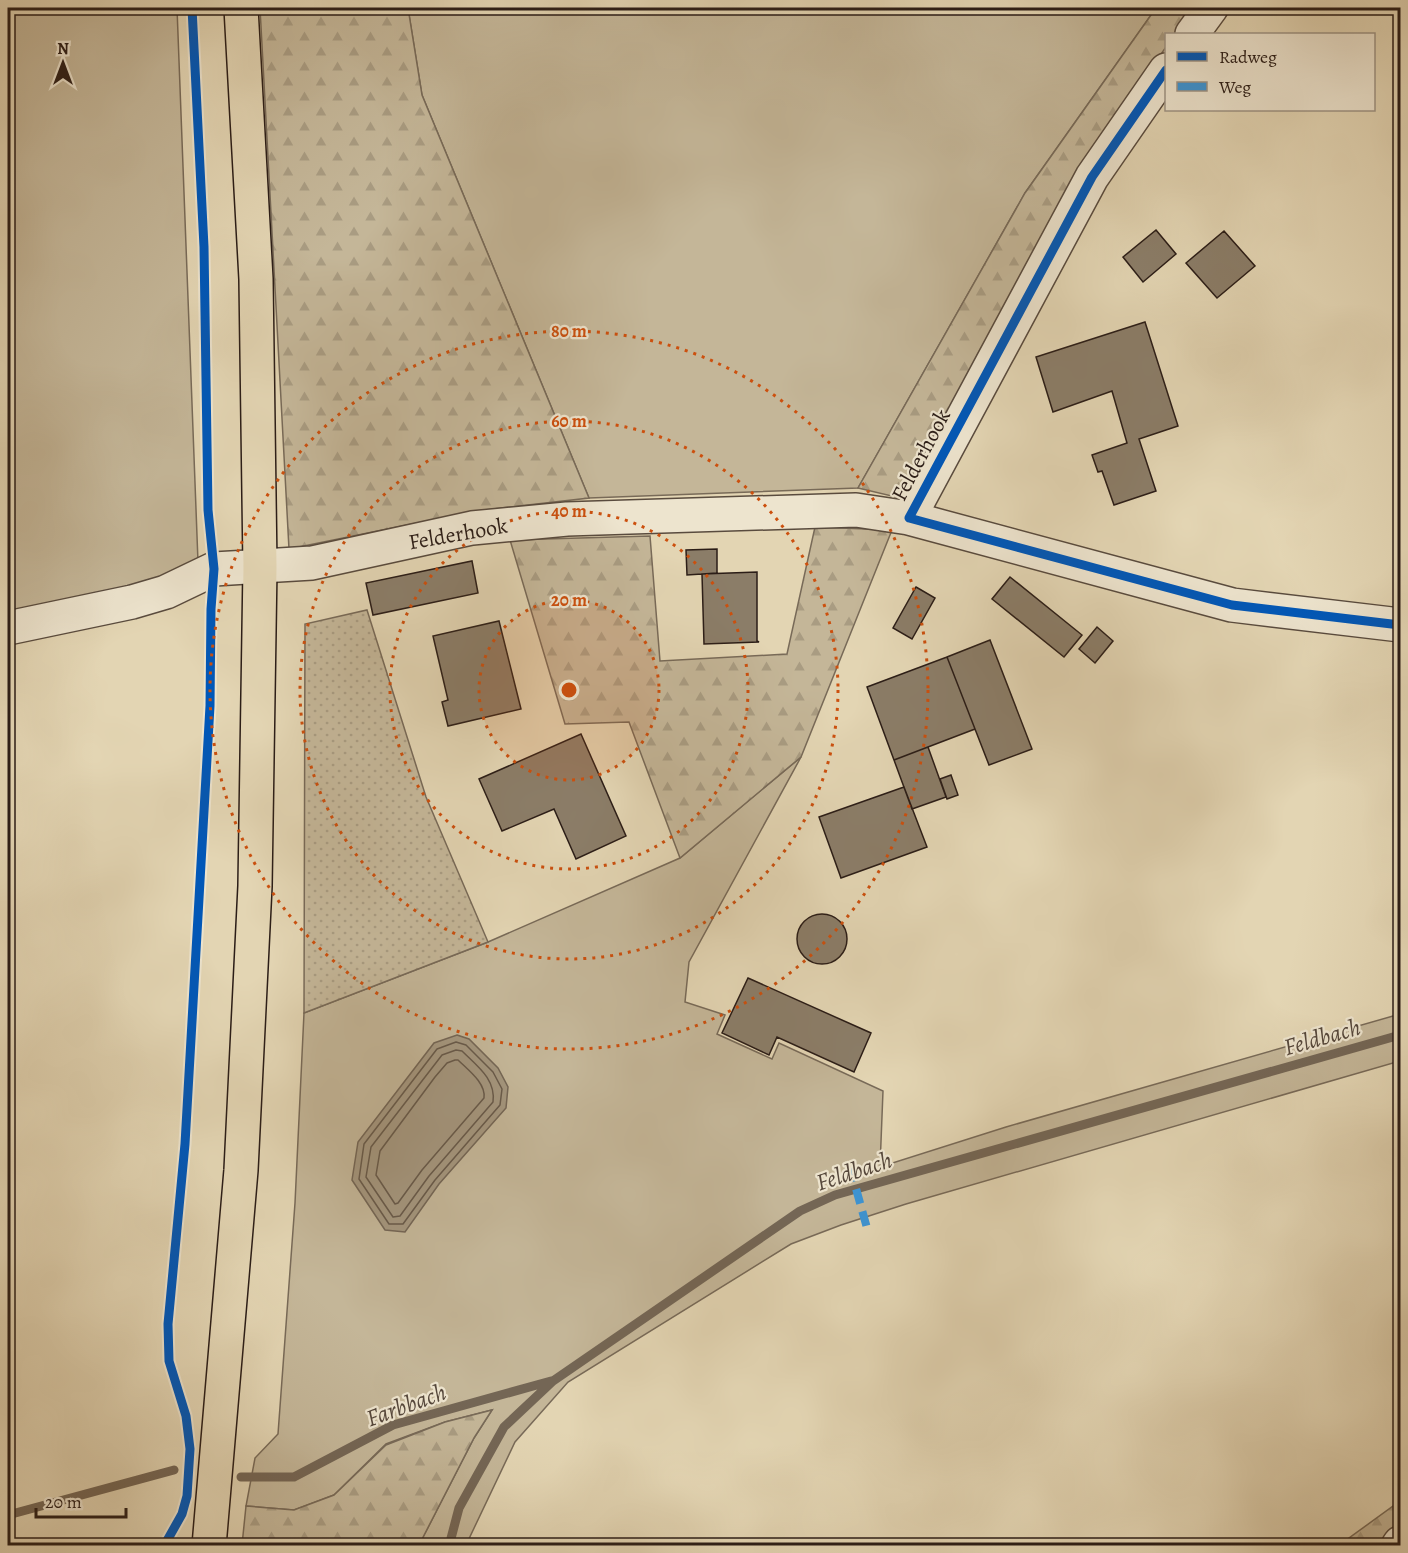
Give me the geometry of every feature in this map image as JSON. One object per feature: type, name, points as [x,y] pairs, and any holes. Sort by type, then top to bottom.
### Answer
[{"type":"main road","points":[[209,1545],[241,1170],[255,886],[260,567],[255,279],[241,8]]},
{"type":"street","points":[[1193,33],[1210,8]]},
{"type":"street","name":"Felderhook","points":[[909,518],[1092,177],[1165,73]]},
{"type":"street","name":"Felderhook","points":[[8,628],[132,602],[166,592],[214,569],[312,563],[472,528],[567,519],[856,510],[909,518],[1232,605],[1401,625]]},
{"type":"green space","points":[[8,8],[177,8],[198,562],[164,579],[8,612]]},
{"type":"green space","points":[[260,8],[408,8],[422,95],[589,498],[476,511],[289,549]]},
{"type":"green space","points":[[408,8],[1156,8],[1025,193],[858,488],[589,498],[422,95]]},
{"type":"green space","points":[[1156,8],[1194,8],[1176,33],[1165,33],[1165,48],[1083,167],[900,498],[858,488],[1025,193]]},
{"type":"green space","points":[[815,527],[892,530],[801,757],[680,858],[629,722],[565,724],[510,540],[650,536],[660,661],[787,654]]},
{"type":"green space","points":[[367,610],[426,797],[488,942],[304,1013],[305,624]]},
{"type":"green space","points":[[801,757],[689,962],[685,1002],[725,1015],[717,1034],[772,1059],[779,1043],[883,1091],[880,1167],[1006,1127],[1400,1014],[1400,1061],[906,1204],[791,1244],[568,1382],[515,1442],[466,1545],[419,1545],[474,1438],[492,1410],[445,1422],[386,1444],[334,1495],[294,1510],[246,1506],[255,1458],[278,1434],[295,1203],[304,1013],[488,942],[680,858]]},
{"type":"green space","points":[[492,1410],[474,1438],[419,1545],[242,1545],[246,1506],[294,1510],[334,1495],[386,1445],[445,1422]]},
{"type":"green space","points":[[1400,1501],[1400,1528],[1377,1545],[1338,1546]]},
{"type":"water","points":[[457,1035],[469,1039],[498,1068],[508,1087],[506,1108],[439,1184],[405,1232],[385,1230],[352,1180],[358,1142],[434,1043]]},
{"type":"building","points":[[1156,230],[1176,254],[1143,282],[1123,257]]},
{"type":"building","points":[[1224,231],[1255,266],[1217,298],[1186,263]]},
{"type":"building","points":[[1145,322],[1178,426],[1139,439],[1156,491],[1114,505],[1102,471],[1098,472],[1092,455],[1127,443],[1112,391],[1053,412],[1036,357]]},
{"type":"building","points":[[717,549],[717,573],[687,575],[686,550]]},
{"type":"building","points":[[472,561],[478,593],[373,615],[366,583]]},
{"type":"building","points":[[757,572],[757,641],[759,642],[704,644],[702,574]]},
{"type":"building","points":[[1010,577],[1082,635],[1064,657],[992,599]]},
{"type":"building","points":[[916,587],[935,598],[912,639],[893,628]]},
{"type":"building","points":[[499,621],[521,709],[448,726],[442,702],[448,700],[433,636]]},
{"type":"building","points":[[1097,627],[1113,641],[1095,663],[1079,649]]},
{"type":"building","points":[[990,640],[1032,749],[989,765],[947,657]]},
{"type":"building","points":[[947,657],[975,729],[894,760],[867,687]]},
{"type":"building","points":[[581,734],[626,836],[576,859],[554,809],[502,831],[479,779]]},
{"type":"building","points":[[928,747],[946,797],[912,809],[894,760]]},
{"type":"building","points":[[951,775],[958,795],[947,799],[940,779]]},
{"type":"building","points":[[904,787],[927,847],[841,878],[819,817]]},
{"type":"building","points":[[817,914],[827,914],[840,921],[847,934],[847,944],[840,957],[827,964],[817,964],[808,960],[801,953],[797,944],[797,934],[801,925],[808,918]]},
{"type":"building","points":[[748,978],[871,1033],[854,1072],[777,1037],[769,1055],[722,1033]]},
{"type":"waterway","name":"Feldbach","points":[[449,1546],[459,1508],[504,1427],[553,1381],[800,1211],[835,1195],[1400,1035]]},
{"type":"waterway","name":"Farbbach","points":[[241,1477],[294,1477],[393,1425],[551,1381]]},
{"type":"waterway","name":"Farbbach","points":[[8,1515],[174,1470]]},
{"type":"marked path","points":[[850,1167],[867,1228]]},
{"type":"cycle path","points":[[164,1546],[182,1514],[187,1496],[190,1449],[186,1416],[169,1361],[168,1324],[185,1144],[210,706],[211,609],[214,569],[208,510],[204,247],[192,8]]},
{"type":"cycle path","points":[[1165,71],[1092,177],[909,518],[1232,605],[1400,625]]}]
